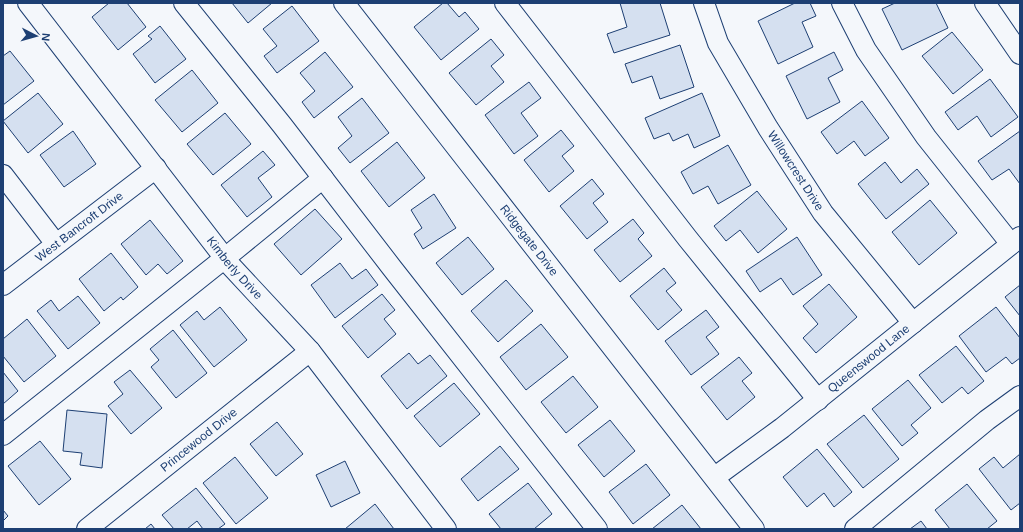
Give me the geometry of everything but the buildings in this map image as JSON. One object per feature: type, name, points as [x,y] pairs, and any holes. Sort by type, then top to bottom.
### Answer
[{"type":"street","name":"Kimberly Drive","points":[[28,3],[225,258],[310,351],[446,529]]},
{"type":"street","points":[[184,3],[282,125],[597,529]]},
{"type":"street","name":"Ridgegate Drive","points":[[344,3],[715,477],[754,529]]},
{"type":"street","points":[[505,3],[688,239],[818,400]]},
{"type":"street","name":"Willowcrest Drive","points":[[704,3],[718,43],[768,128],[823,213],[913,323]]},
{"type":"street","points":[[842,3],[866,50],[926,137],[1015,240]]},
{"type":"street","points":[[985,3],[1018,48]]},
{"type":"street","name":"West Bancroft Drive","points":[[3,285],[156,168]]},
{"type":"street","points":[[3,175],[56,244]]},
{"type":"street","points":[[3,435],[323,178]]},
{"type":"street","name":"Queenswood Lane","points":[[715,477],[818,400],[1015,240]]},
{"type":"street","name":"Princewood Drive","points":[[87,529],[310,351]]},
{"type":"street","points":[[855,529],[987,420],[1020,396]]}]
